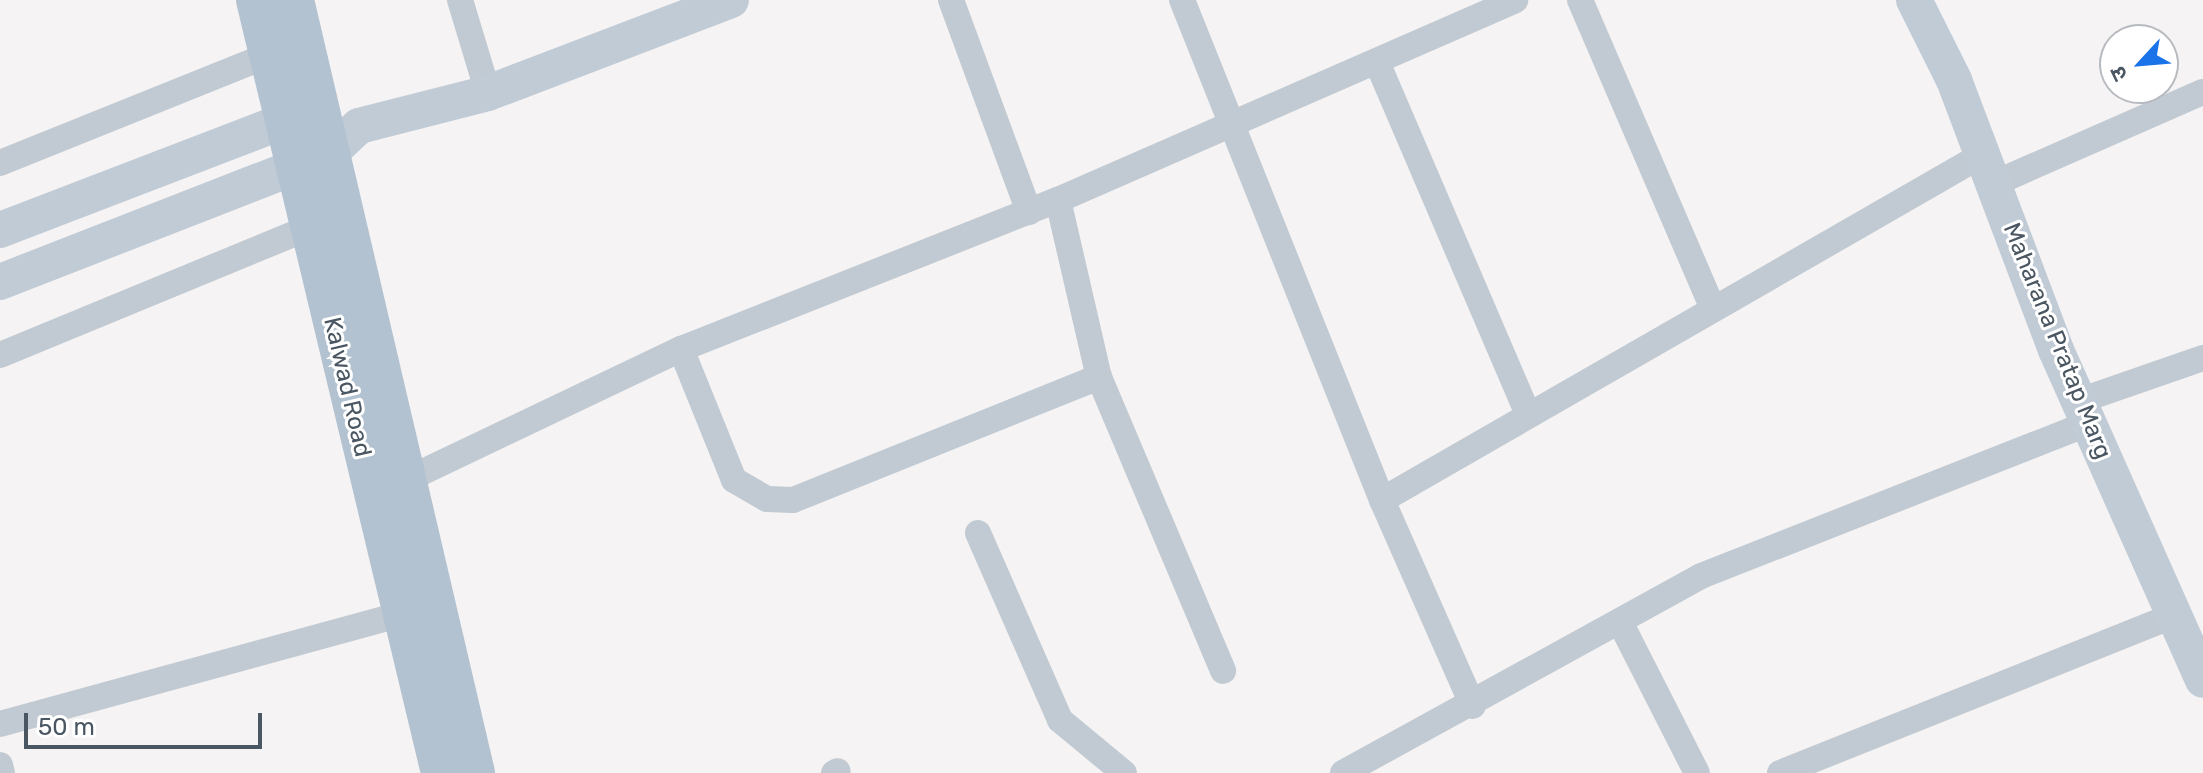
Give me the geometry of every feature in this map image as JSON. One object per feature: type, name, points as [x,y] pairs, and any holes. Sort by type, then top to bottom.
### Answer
[{"type":"main road","name":"Kalwad Road","points":[[256,0],[269,55],[302,115]]},
{"type":"main road","name":"Kalwad Road","points":[[294,0],[302,115],[406,480],[475,773]]},
{"type":"main road","name":"Kalwad Road","points":[[313,160],[310,227],[441,773]]},
{"type":"street","points":[[460,0],[488,93]]},
{"type":"street","points":[[0,282],[313,160],[359,126],[488,93],[731,0]]},
{"type":"street","points":[[951,0],[1029,212]]},
{"type":"street","points":[[1182,0],[1382,500],[1473,706]]},
{"type":"street","points":[[406,480],[681,349],[1058,200],[1515,0]]},
{"type":"street","points":[[1580,0],[1712,306]]},
{"type":"street","name":"Maharana Pratap Marg","points":[[1914,0],[1988,169],[2084,412],[2177,614],[2203,680]]},
{"type":"street","points":[[0,163],[269,55]]},
{"type":"street","points":[[1377,62],[1527,412]]},
{"type":"street","points":[[1382,500],[1712,306],[1988,169],[2203,92]]},
{"type":"street","points":[[0,230],[302,115],[359,126]]},
{"type":"street","points":[[1058,200],[1099,377],[1223,671]]},
{"type":"street","points":[[0,355],[310,227]]},
{"type":"street","points":[[681,349],[734,480],[767,499],[793,500],[1099,377]]},
{"type":"street","points":[[1343,773],[1473,706],[1701,576],[2203,358]]},
{"type":"street","points":[[978,533],[1060,720],[1124,773]]},
{"type":"street","points":[[0,724],[401,614]]},
{"type":"street","points":[[1780,773],[2177,614]]},
{"type":"street","points":[[1620,622],[1697,773]]},
{"type":"street","points":[[0,765],[2,773]]}]
